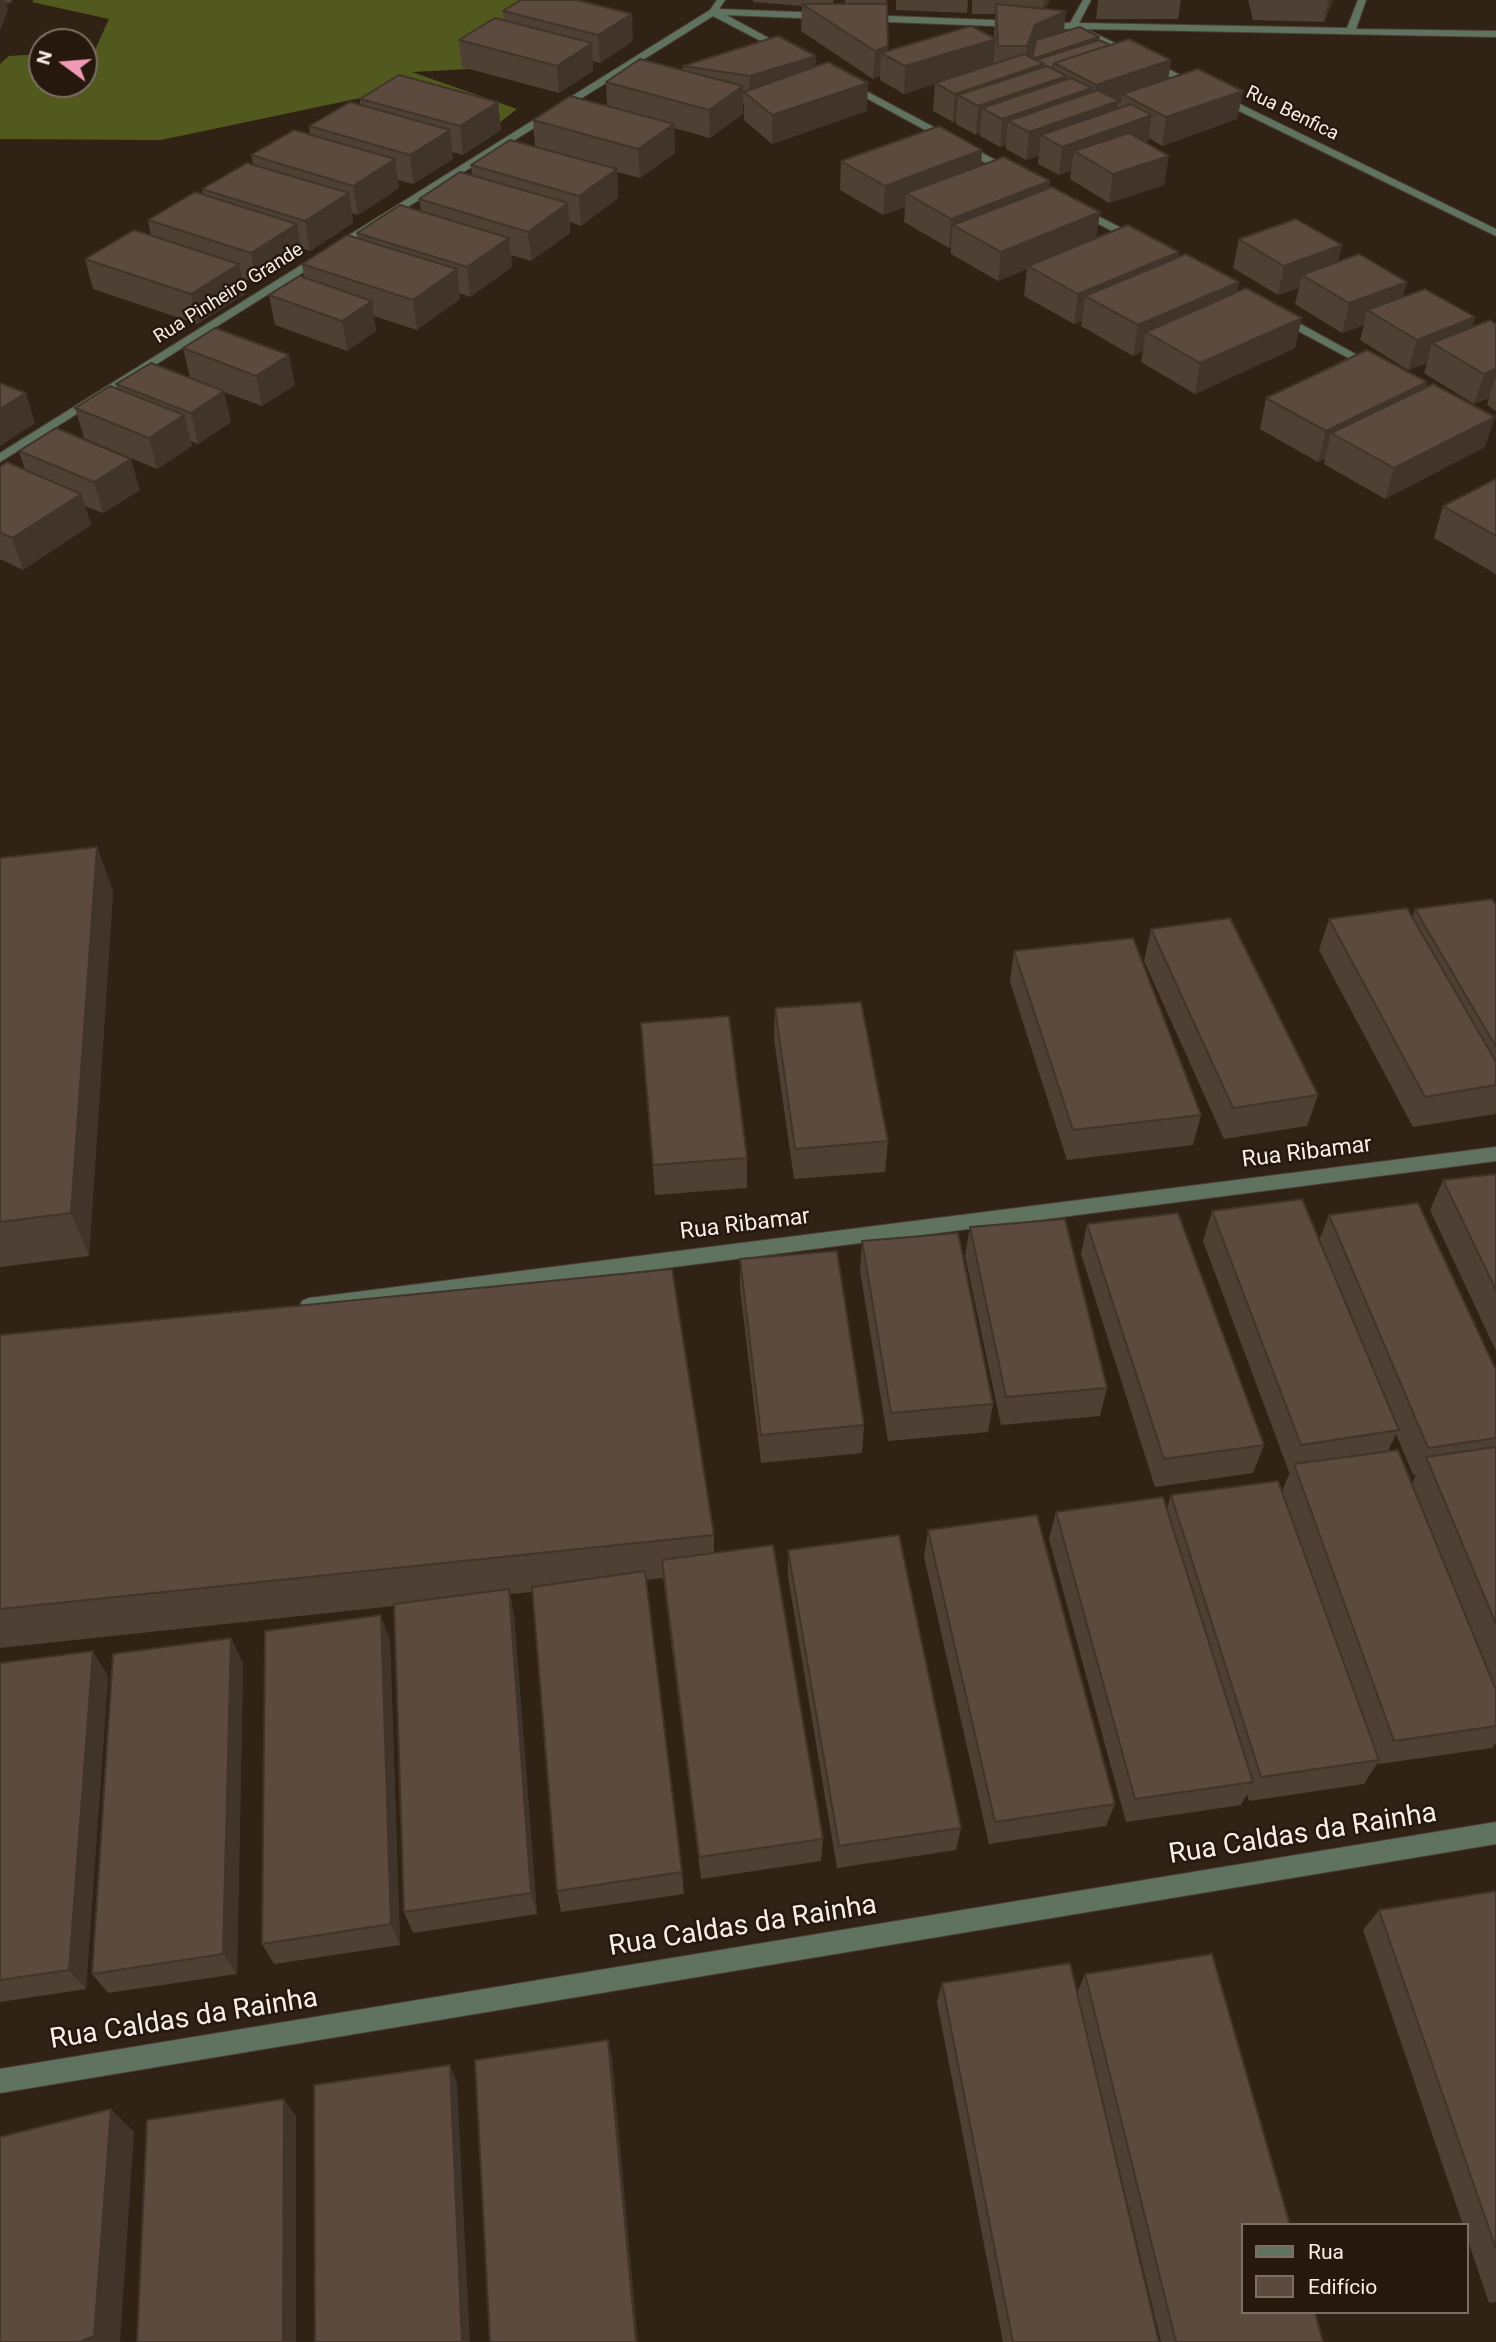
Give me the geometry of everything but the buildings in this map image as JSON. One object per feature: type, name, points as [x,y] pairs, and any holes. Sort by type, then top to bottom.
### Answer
[{"type":"street","name":"Rua Pinheiro Grande","points":[[0,458],[713,12],[721,0]]},
{"type":"street","points":[[1073,26],[1087,0]]},
{"type":"street","points":[[1351,31],[1362,0]]},
{"type":"street","points":[[713,12],[838,17]]},
{"type":"street","points":[[713,12],[799,58]]},
{"type":"street","points":[[852,17],[1073,26],[1496,34]]},
{"type":"street","name":"Rua Benfica","points":[[1073,26],[1496,233]]},
{"type":"street","points":[[835,78],[1019,177]]},
{"type":"street","points":[[1068,203],[1153,249]]},
{"type":"street","points":[[1264,308],[1386,374]]},
{"type":"street","name":"Rua Ribamar","points":[[291,1308],[1496,1154]]},
{"type":"street","name":"Rua Caldas da Rainha","points":[[0,2081],[1496,1833]]},
{"type":"green space","points":[[563,0],[488,68],[412,72],[517,109],[495,126],[370,96],[161,140],[0,139],[0,64],[9,56],[28,55],[28,98],[98,98],[98,43],[109,19],[32,2]]}]
